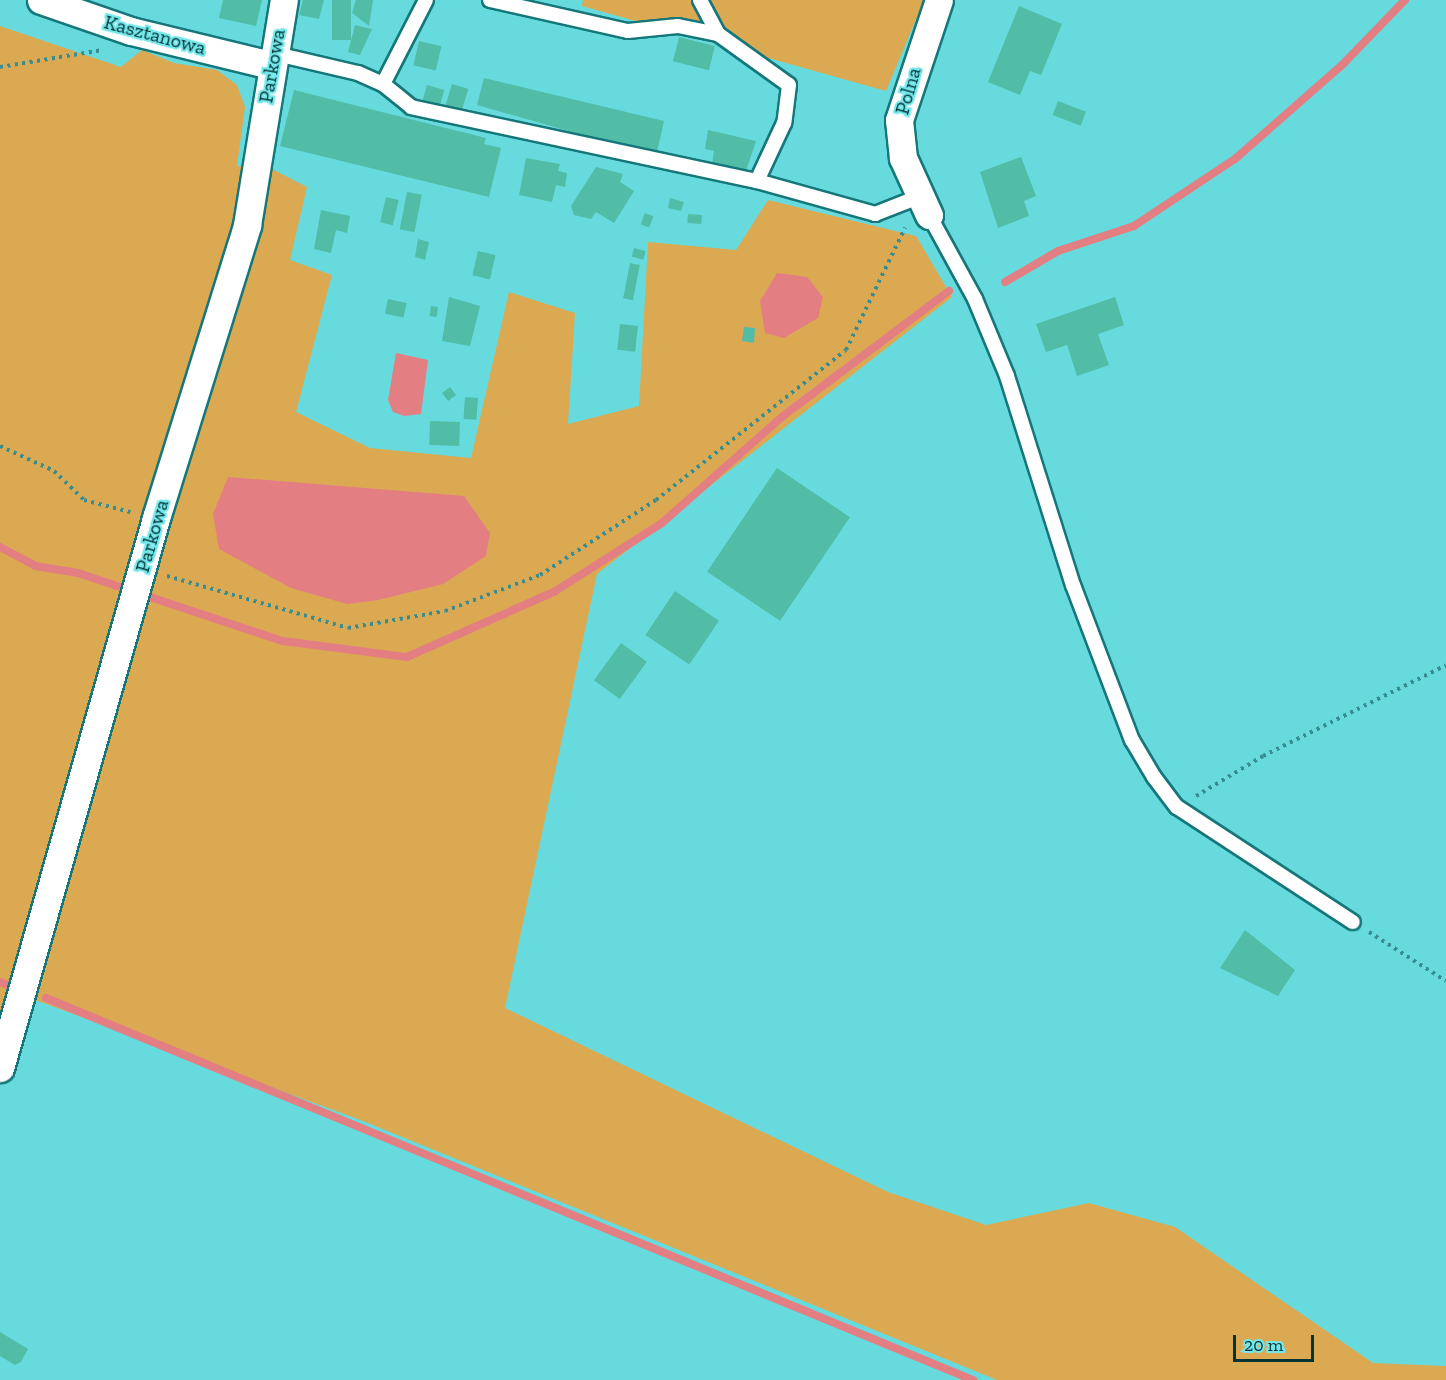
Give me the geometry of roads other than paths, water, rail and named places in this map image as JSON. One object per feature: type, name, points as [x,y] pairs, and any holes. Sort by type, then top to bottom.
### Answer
[{"type":"street","name":"Kasztanowa","points":[[40,0],[131,31],[271,59]]},
{"type":"street","name":"Parkowa","points":[[0,1068],[156,518],[247,225],[271,59],[284,0]]},
{"type":"street","name":"Polna","points":[[918,206],[903,158],[899,120],[939,0]]},
{"type":"lane","points":[[383,84],[426,0]]},
{"type":"lane","points":[[490,0],[628,31],[678,26],[718,34],[789,85],[784,123],[757,181]]},
{"type":"lane","points":[[700,0],[718,34]]},
{"type":"lane","points":[[271,59],[383,84],[411,107],[757,181],[875,214],[918,206],[975,299],[1007,376],[1073,585],[1132,740],[1177,807],[1353,922]]},
{"type":"waterway","points":[[1005,282],[1058,251],[1134,226],[1235,159],[1343,64],[1405,0]]},
{"type":"waterway","points":[[0,547],[35,566],[78,573],[283,641],[407,657],[554,592],[662,523],[783,416],[949,291]]},
{"type":"waterway","points":[[0,982],[8,985]]},
{"type":"waterway","points":[[46,998],[973,1380]]}]
